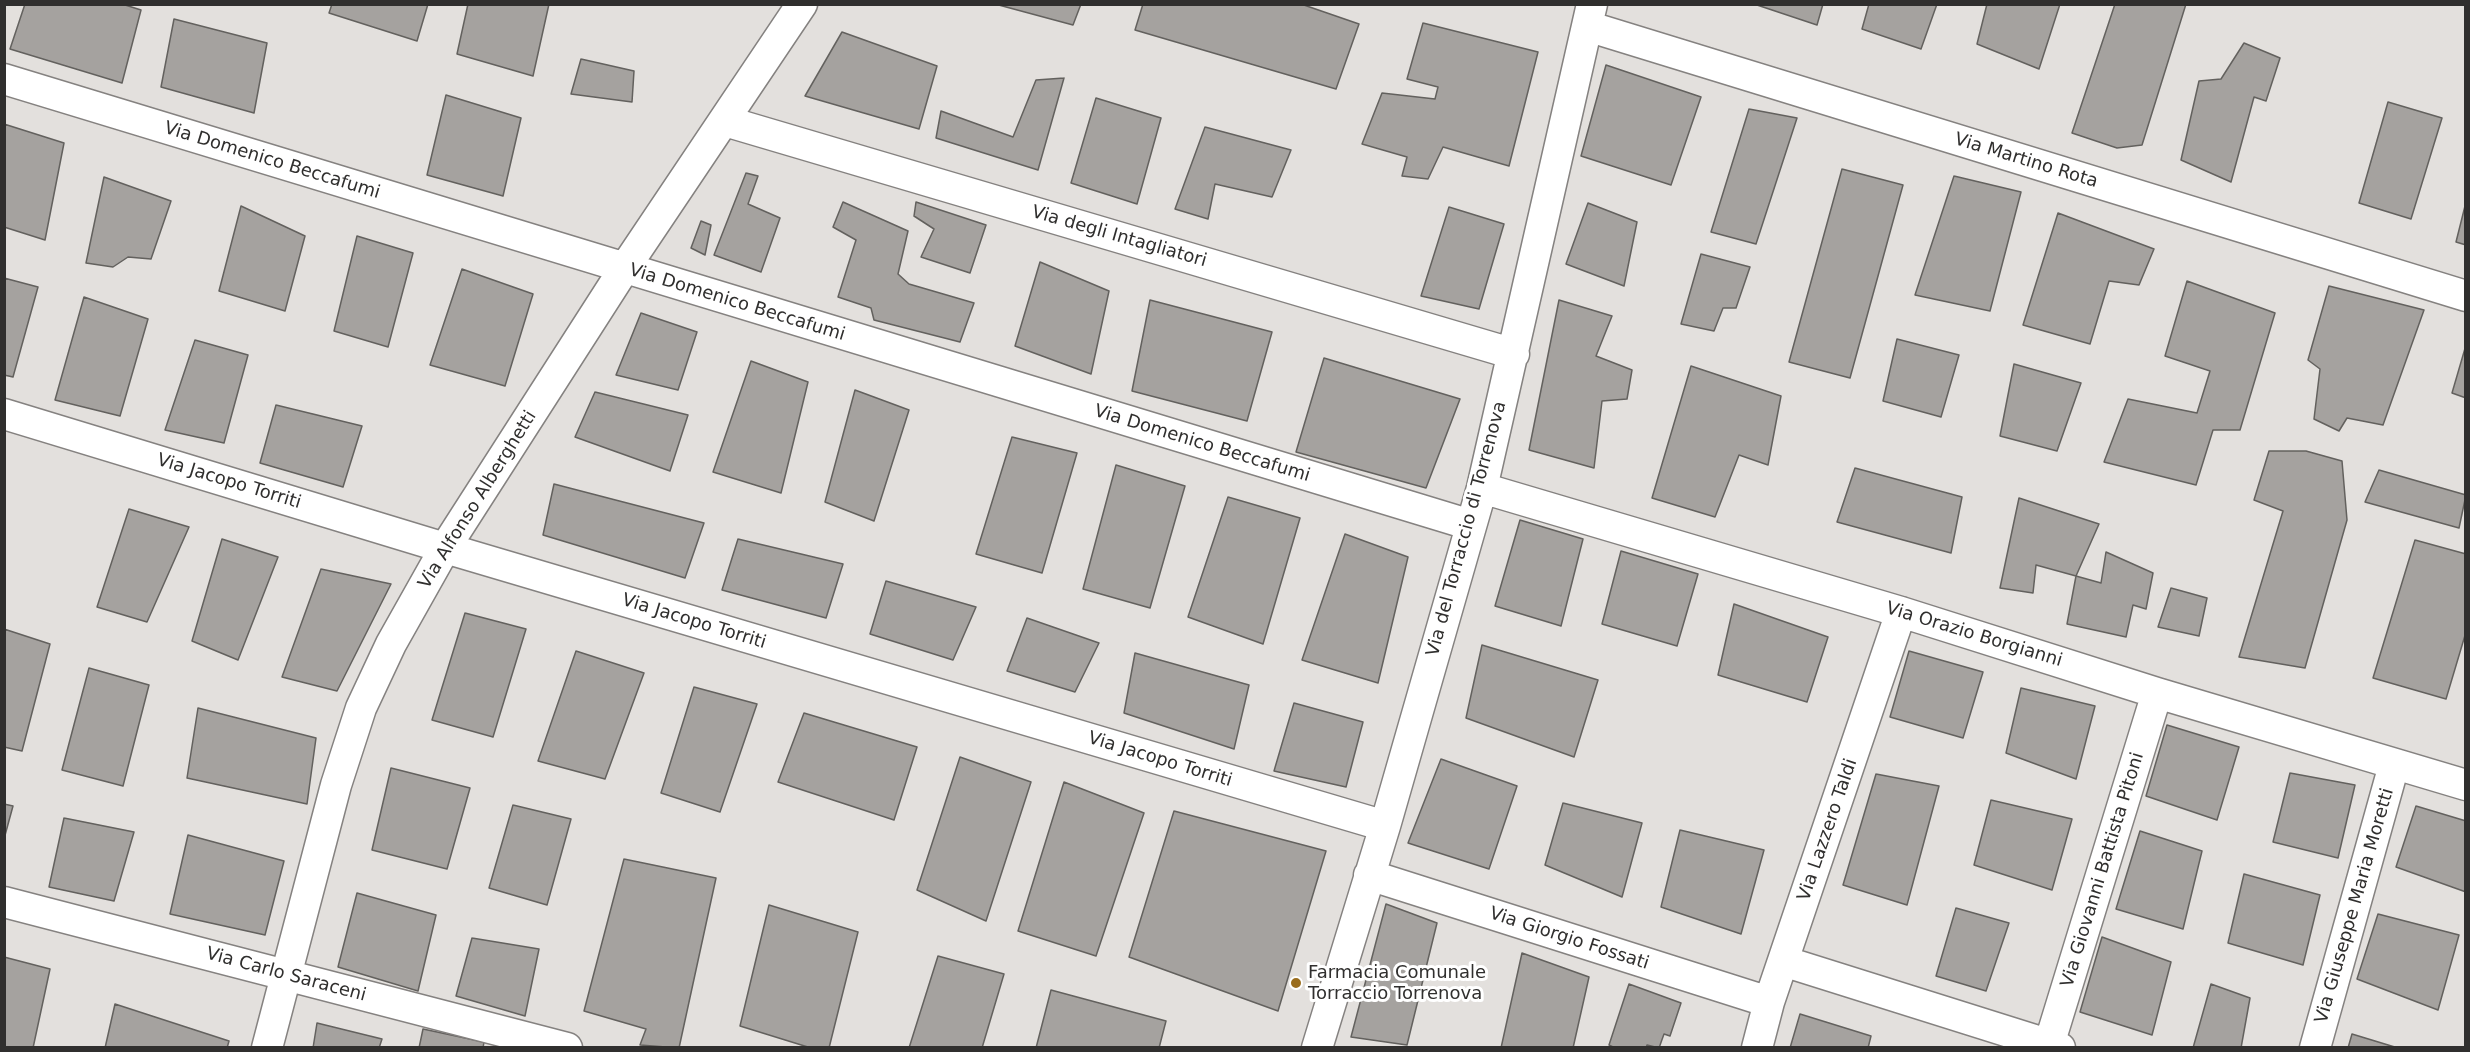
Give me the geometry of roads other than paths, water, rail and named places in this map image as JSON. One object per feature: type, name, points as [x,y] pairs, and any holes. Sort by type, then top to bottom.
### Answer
[{"type":"street","name":"Via Alfonso Alberghetti","points":[[267,1047],[336,785],[361,708],[391,644],[445,548],[624,269],[725,121],[795,6]]},
{"type":"street","name":"Via Martino Rota","points":[[1590,15],[2466,296]]},
{"type":"street","name":"Via del Torraccio di Torrenova","points":[[1317,1047],[1385,826],[1482,488],[1590,15]]},
{"type":"street","name":"Via Domenico Beccafumi","points":[[4,79],[1471,525]]},
{"type":"street","name":"Via degli Intagliatori","points":[[725,121],[1514,354]]},
{"type":"street","name":"Via Jacopo Torriti","points":[[4,414],[445,548],[1385,826]]},
{"type":"street","name":"Via Orazio Borgianni","points":[[1482,488],[1901,612],[2157,693],[2466,785]]},
{"type":"street","name":"Via Lazzero Taldi","points":[[1757,1047],[1769,1002],[1901,612]]},
{"type":"street","name":"Via Giovanni Battista Pitoni","points":[[2052,1046],[2157,693]]},
{"type":"street","name":"Via Giuseppe Maria Moretti","points":[[2315,1047],[2394,765]]},
{"type":"street","name":"Via Giorgio Fossati","points":[[1369,875],[1769,1002]]},
{"type":"street","name":"Via Carlo Saraceni","points":[[4,902],[567,1047]]},
{"type":"street","points":[[1783,961],[2052,1046]]},
{"type":"place","name":"Farmacia Comunale Torraccio Torrenova","points":[[1296,983]]}]
